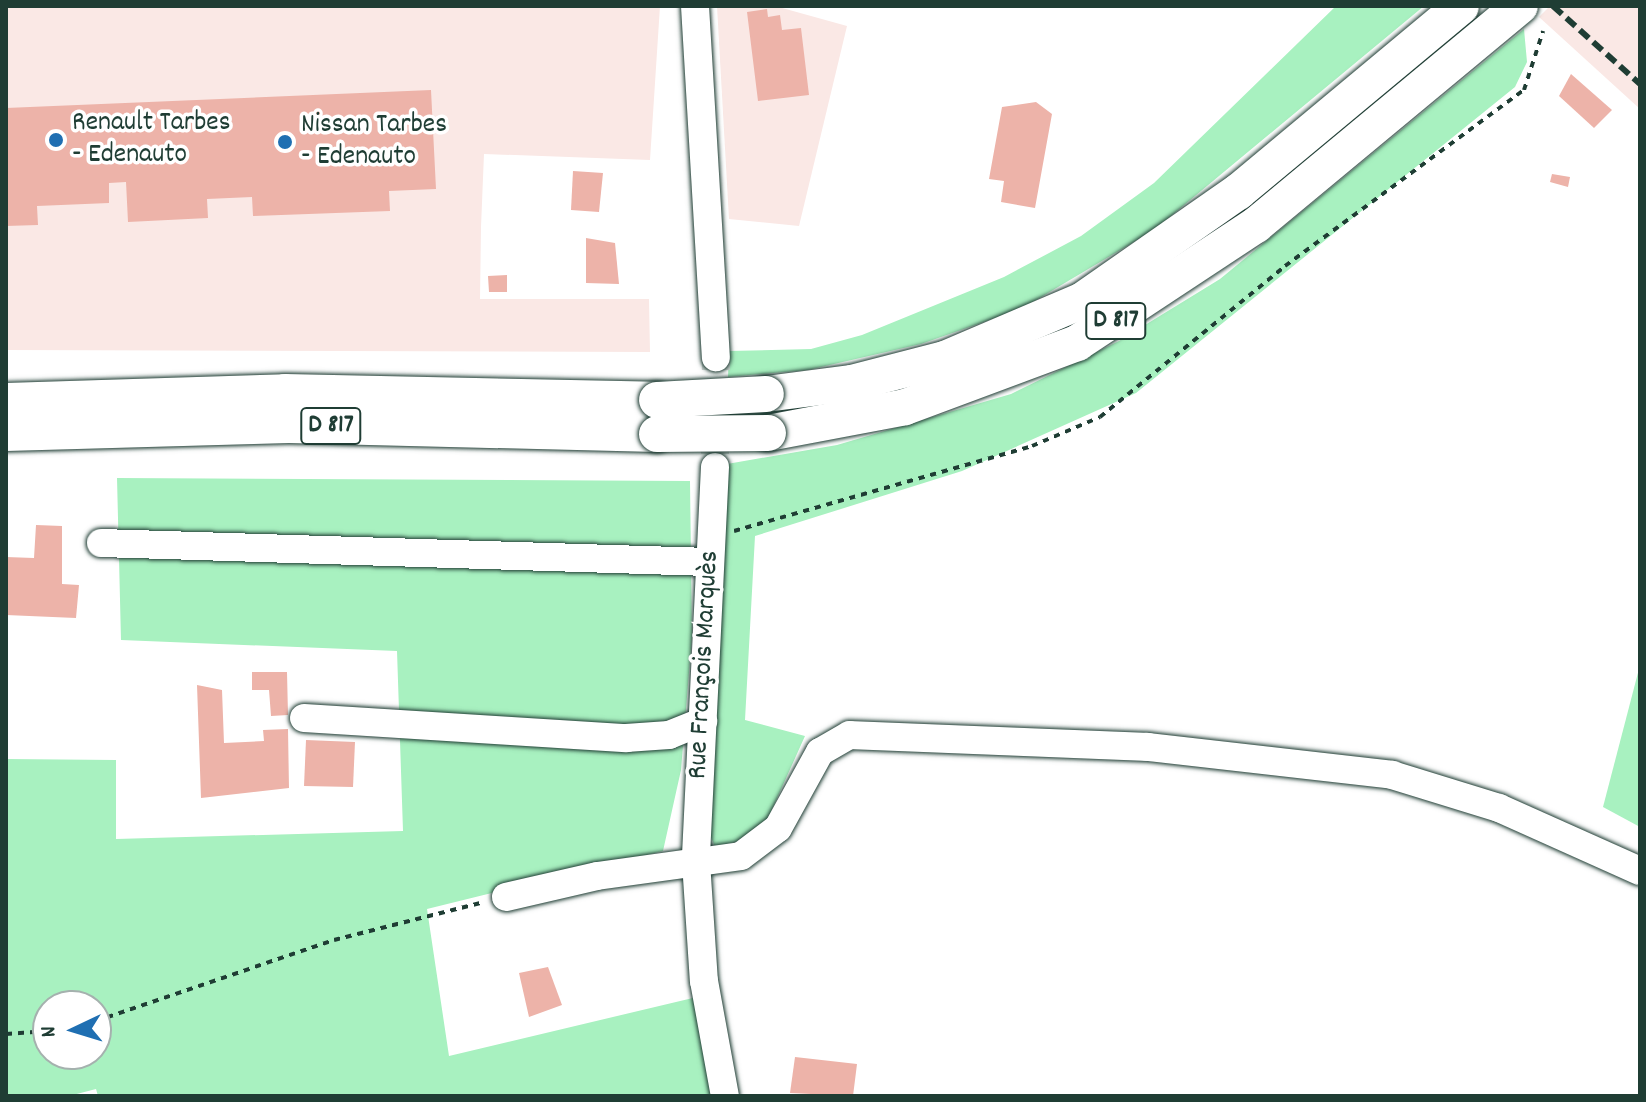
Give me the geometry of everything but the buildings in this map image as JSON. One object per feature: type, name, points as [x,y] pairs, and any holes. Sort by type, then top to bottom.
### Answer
[{"type":"main road","name":"D 817","points":[[6,433],[657,417],[766,394],[852,383],[945,359],[1083,300],[1238,192],[1461,6]]},
{"type":"main road","name":"D 817","points":[[6,401],[130,394],[657,417],[768,433],[905,407],[1077,343],[1186,277],[1256,225],[1408,97],[1531,19]]},
{"type":"street","points":[[695,6],[716,357]]},
{"type":"street","points":[[6,386],[73,382],[130,394]]},
{"type":"street","name":"Rue François Marquès","points":[[715,467],[696,862],[704,981],[725,1096]]},
{"type":"street","points":[[101,543],[711,548]]},
{"type":"street","points":[[304,718],[626,738],[669,735],[703,721]]},
{"type":"street","points":[[506,897],[741,856],[764,844],[820,752],[850,735],[916,734],[1148,747],[1392,775],[1499,808],[1640,871]]},
{"type":"path","points":[[711,548],[755,528],[1032,446],[1100,417],[1285,266],[1524,90],[1531,19]]},
{"type":"path","points":[[112,1016],[334,940],[506,897]]},
{"type":"path","points":[[6,1034],[32,1032]]},
{"type":"shaded area","points":[[6,6],[660,6],[650,160],[484,154],[481,227],[480,299],[649,299],[650,352],[6,350]]},
{"type":"shaded area","points":[[717,6],[775,6],[847,26],[799,226],[729,219]]},
{"type":"shaded area","points":[[1550,6],[1640,6],[1640,109],[1539,17]]},
{"type":"green space","points":[[1336,6],[1424,6],[1154,230],[1021,309],[921,344],[808,370],[728,377],[729,351],[811,349],[862,335],[1004,277],[1081,236],[1154,183]]},
{"type":"green space","points":[[1524,29],[1527,62],[1515,87],[1136,393],[962,471],[755,536],[745,720],[805,736],[760,836],[715,847],[708,830],[727,464],[837,445],[1011,394],[1119,341],[1220,279]]},
{"type":"green space","points":[[117,478],[690,481],[692,636],[681,770],[663,851],[427,909],[449,1056],[718,992],[736,1096],[98,1096],[96,1089],[69,1096],[6,1096],[6,759],[116,760],[116,839],[403,831],[397,651],[121,640]]},
{"type":"green space","points":[[1640,665],[1640,827],[1603,807]]},
{"type":"tunnel","points":[[715,454],[716,357]]},
{"type":"railway","points":[[1553,6],[1640,84]]},
{"type":"place","name":"Renault Tarbes - Edenauto","points":[[56,140]]},
{"type":"place","name":"Nissan Tarbes - Edenauto","points":[[285,142]]}]
